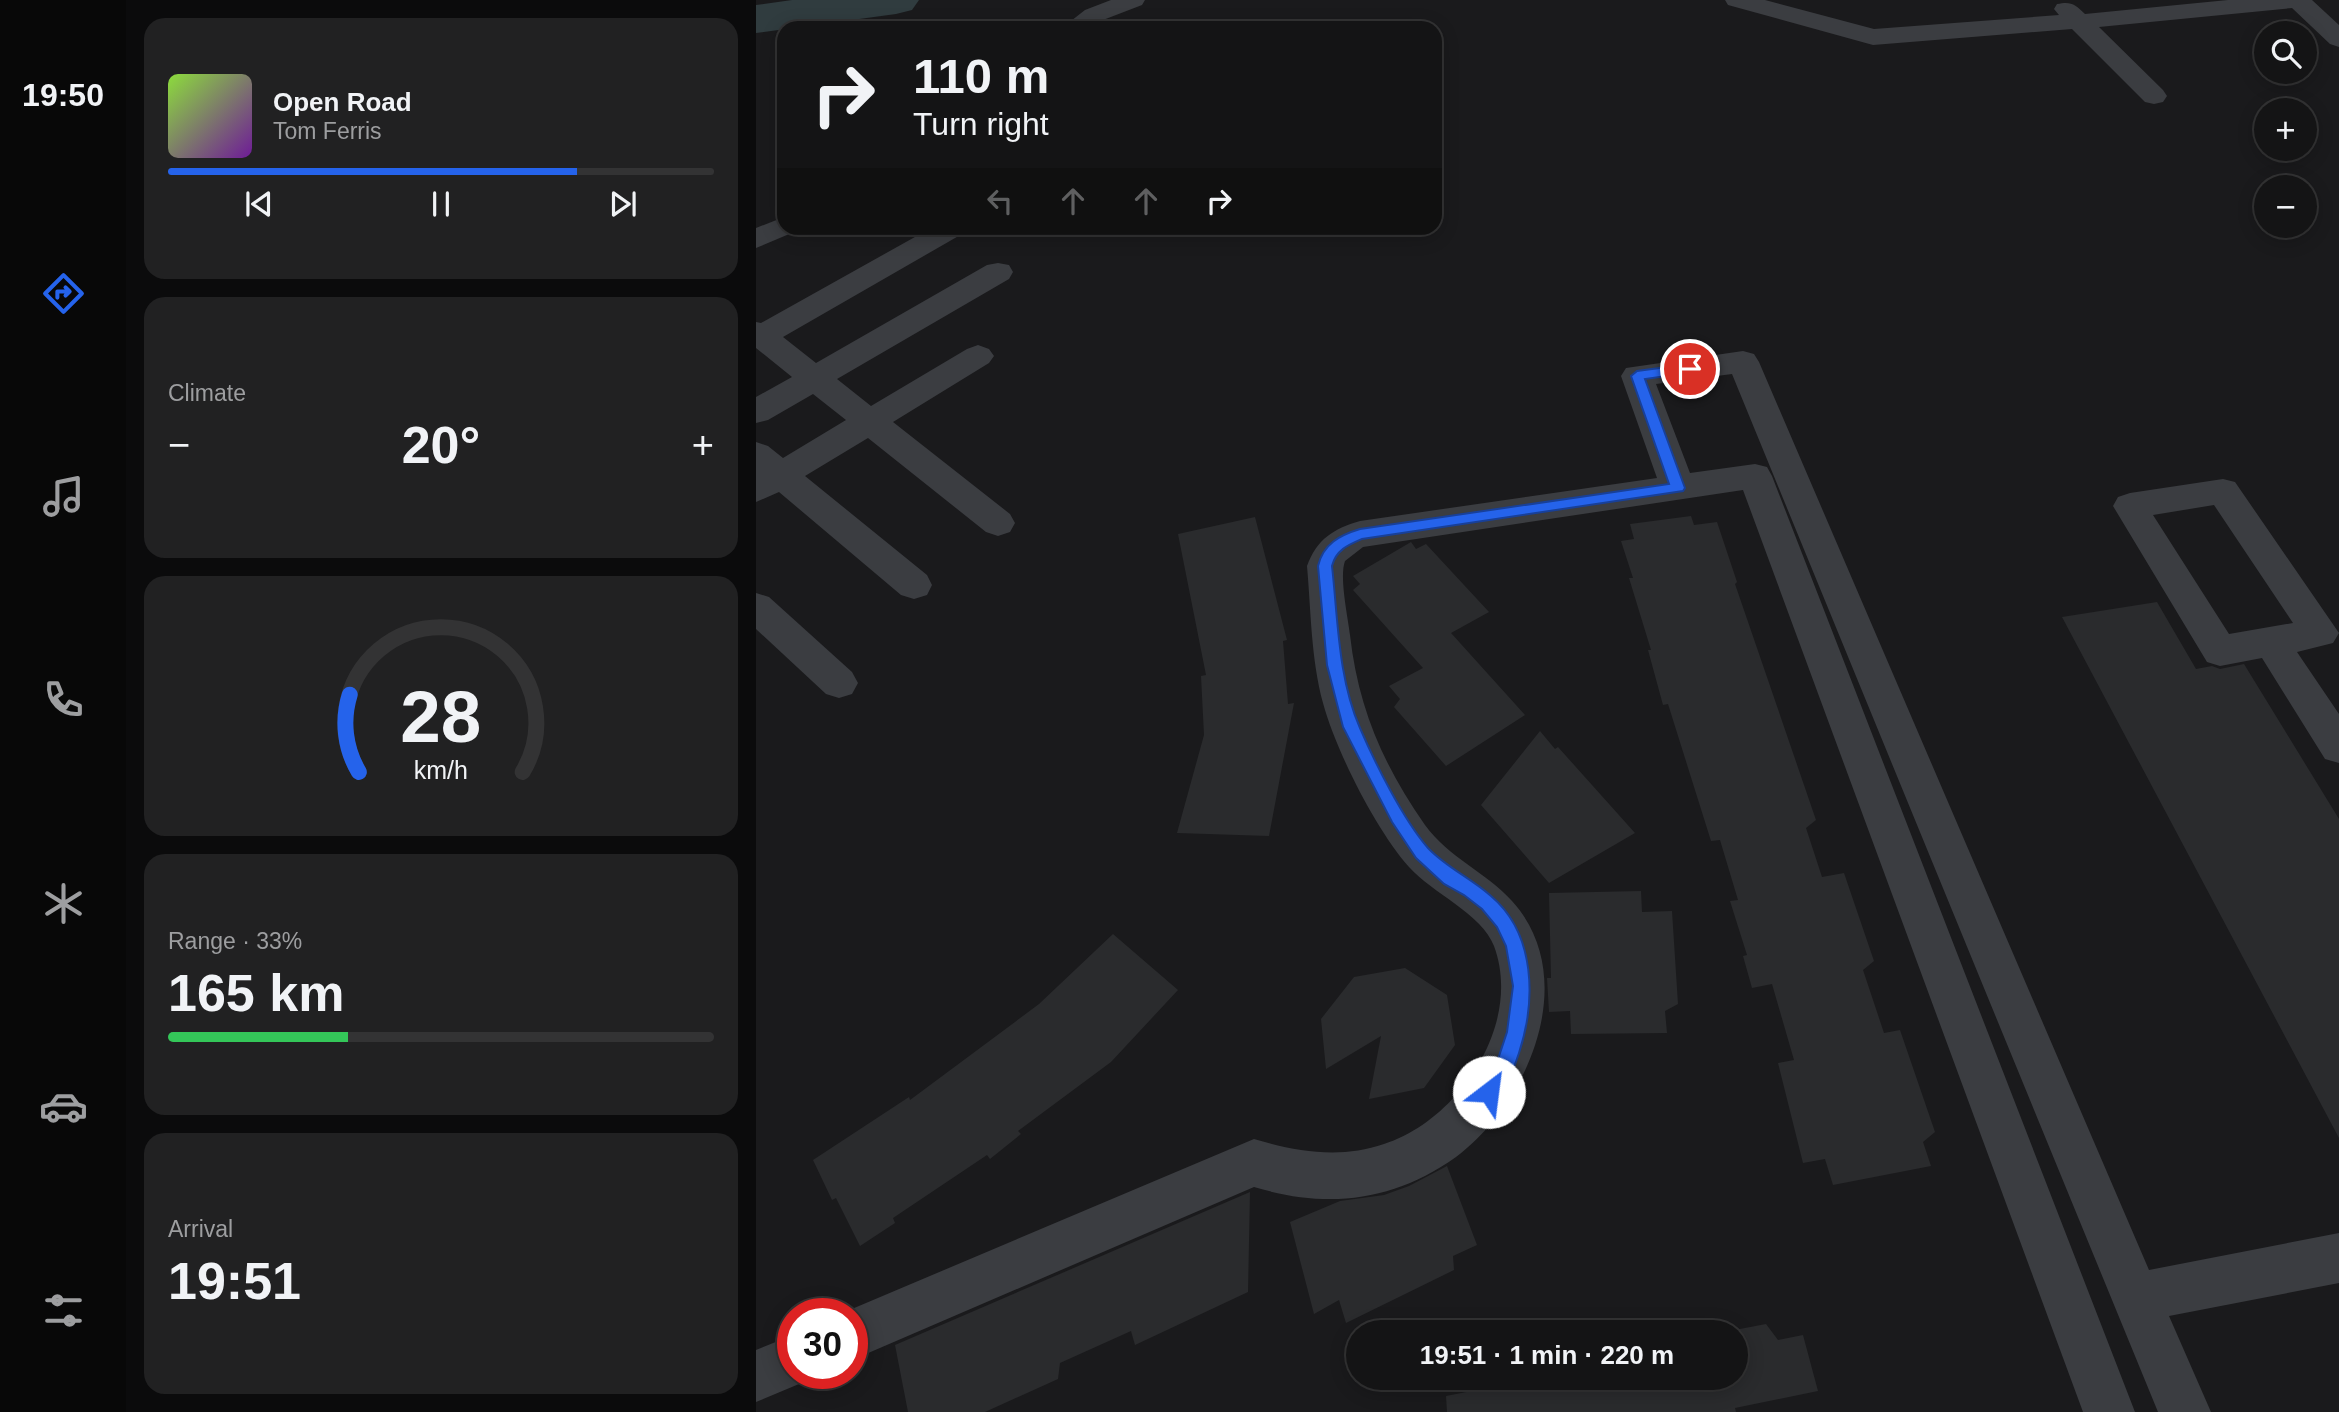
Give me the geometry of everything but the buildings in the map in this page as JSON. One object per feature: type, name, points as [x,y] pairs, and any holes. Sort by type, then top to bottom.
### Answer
[{"type":"street","points":[[1085,21],[1133,0]]},
{"type":"street","points":[[1737,0],[1873,37],[2298,0],[2339,39]]},
{"type":"street","points":[[2058,0],[2075,21],[2154,96]]},
{"type":"street","points":[[756,239],[777,229]]},
{"type":"street","points":[[940,235],[759,334],[998,523]]},
{"type":"street","points":[[756,412],[998,272]]},
{"type":"street","points":[[914,585],[764,473],[870,421],[978,356]]},
{"type":"street","points":[[1678,488],[1637,376],[1744,362],[2185,1412]]},
{"type":"street","points":[[868,1328],[1254,1163],[1284,1172],[1316,1177],[1349,1176],[1381,1169],[1413,1157],[1441,1140],[1466,1119],[1489,1092],[1506,1063],[1517,1032],[1522,1001],[1521,971],[1515,945],[1503,921],[1488,904],[1470,889],[1450,878],[1422,852],[1398,816],[1351,727],[1334,665],[1325,566],[1327,557],[1340,542],[1360,534],[1755,476],[2109,1412]]},
{"type":"street","points":[[2223,491],[2320,633],[2272,642],[2220,651],[2130,506],[2223,491]]},
{"type":"street","points":[[756,607],[839,683]]},
{"type":"street","points":[[2272,642],[2339,747]]},
{"type":"street","points":[[2135,1298],[2339,1258]]},
{"type":"street","points":[[756,1376],[777,1367]]},
{"type":"waterway","points":[[756,19],[896,0]]},
{"type":"route","points":[[1489,1092],[1506,1063],[1517,1032],[1522,986],[1515,945],[1503,921],[1488,904],[1470,889],[1450,878],[1422,852],[1398,816],[1351,727],[1334,665],[1325,566],[1327,557],[1340,542],[1360,534],[1678,488],[1637,376],[1690,369]]}]
